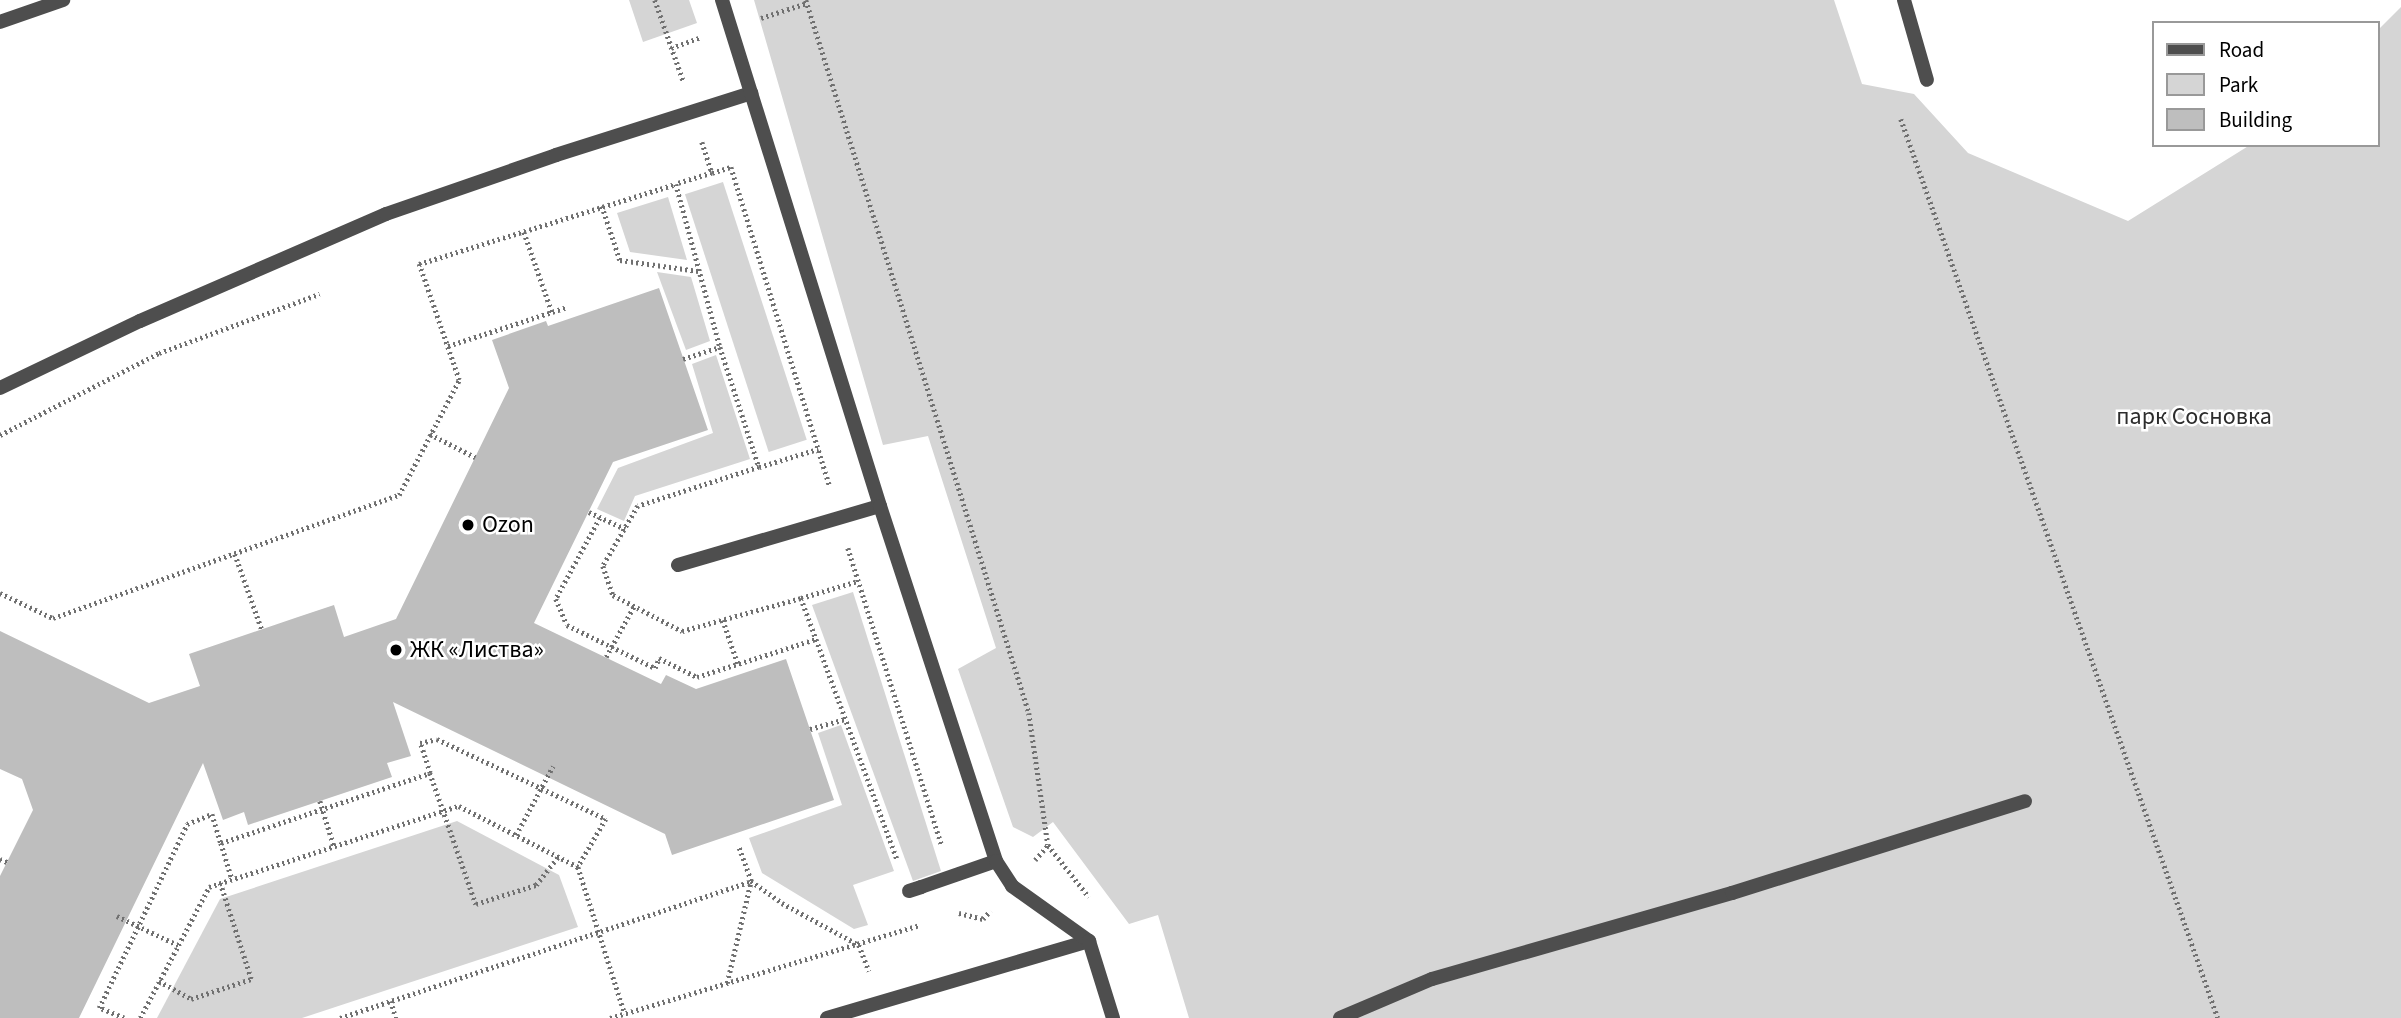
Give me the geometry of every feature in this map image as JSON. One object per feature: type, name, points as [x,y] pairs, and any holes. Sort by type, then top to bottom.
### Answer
[{"type":"street","points":[[0,22],[64,0]]},
{"type":"street","points":[[722,0],[880,506],[996,861],[1012,886],[1089,941],[1113,1018]]},
{"type":"street","points":[[1903,0],[1927,80]]},
{"type":"street","points":[[0,388],[140,321],[386,214],[693,110],[751,93]]},
{"type":"street","points":[[678,565],[880,506]]},
{"type":"street","points":[[1340,1018],[1432,979],[1732,893],[2025,801]]},
{"type":"street","points":[[915,889],[996,861]]},
{"type":"street","points":[[827,1018],[880,1000],[1089,941]]},
{"type":"path","points":[[655,0],[712,173],[731,167],[952,877]]},
{"type":"path","points":[[806,0],[1029,713],[1048,845],[1091,899]]},
{"type":"path","points":[[1900,120],[2218,1018]]},
{"type":"path","points":[[0,594],[53,618],[399,495],[459,380],[419,264],[676,184]]},
{"type":"path","points":[[602,206],[620,260],[698,271]]},
{"type":"path","points":[[524,232],[552,312]]},
{"type":"path","points":[[0,435],[159,353],[319,294]]},
{"type":"path","points":[[448,346],[567,307]]},
{"type":"path","points":[[683,359],[719,346]]},
{"type":"path","points":[[430,434],[475,457]]},
{"type":"path","points":[[760,467],[818,449]]},
{"type":"path","points":[[589,512],[625,529]]},
{"type":"path","points":[[600,518],[556,599],[566,625],[655,668],[659,658],[697,677],[816,639]]},
{"type":"path","points":[[235,554],[262,630]]},
{"type":"path","points":[[801,598],[858,581]]},
{"type":"path","points":[[606,657],[634,606]]},
{"type":"path","points":[[723,620],[738,664]]},
{"type":"path","points":[[810,730],[845,719]]},
{"type":"path","points":[[558,857],[536,885],[476,904],[420,743],[437,739],[606,820],[578,867]]},
{"type":"path","points":[[516,835],[553,766]]},
{"type":"path","points":[[221,844],[430,773]]},
{"type":"path","points":[[320,801],[334,846]]},
{"type":"path","points":[[140,1018],[209,887],[459,806],[578,867],[625,1014]]},
{"type":"path","points":[[124,1018],[99,1008],[187,824],[212,814],[232,879]]},
{"type":"path","points":[[727,983],[751,881],[738,845]]},
{"type":"path","points":[[953,915],[963,911],[983,919],[1048,845]]},
{"type":"path","points":[[0,859],[7,862]]},
{"type":"path","points":[[340,1018],[751,881]]},
{"type":"path","points":[[751,881],[782,903],[859,945],[880,1000]]},
{"type":"path","points":[[159,981],[191,999],[251,979],[220,883]]},
{"type":"path","points":[[117,916],[178,945]]},
{"type":"path","points":[[610,1018],[932,922]]},
{"type":"path","points":[[391,1001],[396,1018]]},
{"type":"green space","points":[[629,0],[689,0],[697,23],[643,42]]},
{"type":"green space","name":"парк Сосновка","points":[[754,0],[1834,0],[1862,84],[1914,94],[1968,153],[2128,221],[2247,147],[2380,147],[2380,28],[2401,7],[2401,1018],[1189,1018],[1158,915],[1129,924],[1053,822],[1033,837],[1013,827],[958,669],[996,648],[928,436],[883,445]]},
{"type":"green space","points":[[723,182],[807,440],[769,452],[685,194]]},
{"type":"green space","points":[[668,197],[687,260],[630,252],[617,213]]},
{"type":"green space","points":[[657,272],[691,277],[710,341],[686,350]]},
{"type":"green space","points":[[716,355],[750,459],[635,496],[624,521],[597,509],[618,468],[713,433],[692,364]]},
{"type":"green space","points":[[853,592],[941,871],[913,881],[812,605]]},
{"type":"green space","points":[[841,725],[894,871],[853,885],[868,925],[854,929],[762,873],[749,838],[842,805],[818,733]]},
{"type":"green space","points":[[457,821],[559,875],[578,927],[302,1018],[157,1018],[220,899]]},
{"type":"building","name":"ЖК «Листва»","points":[[659,288],[708,430],[613,462],[534,623],[661,684],[666,675],[696,689],[786,659],[834,800],[672,855],[665,834],[393,702],[411,756],[387,763],[392,777],[248,825],[244,812],[223,820],[203,763],[79,1018],[0,1018],[0,876],[33,810],[22,779],[0,769],[0,631],[149,703],[200,686],[189,654],[334,605],[344,637],[396,619],[509,388],[492,340],[546,321],[548,326]]},
{"type":"place","name":"Ozon","points":[[468,525]]},
{"type":"place","name":"ЖК «Листва»","points":[[396,650]]}]
